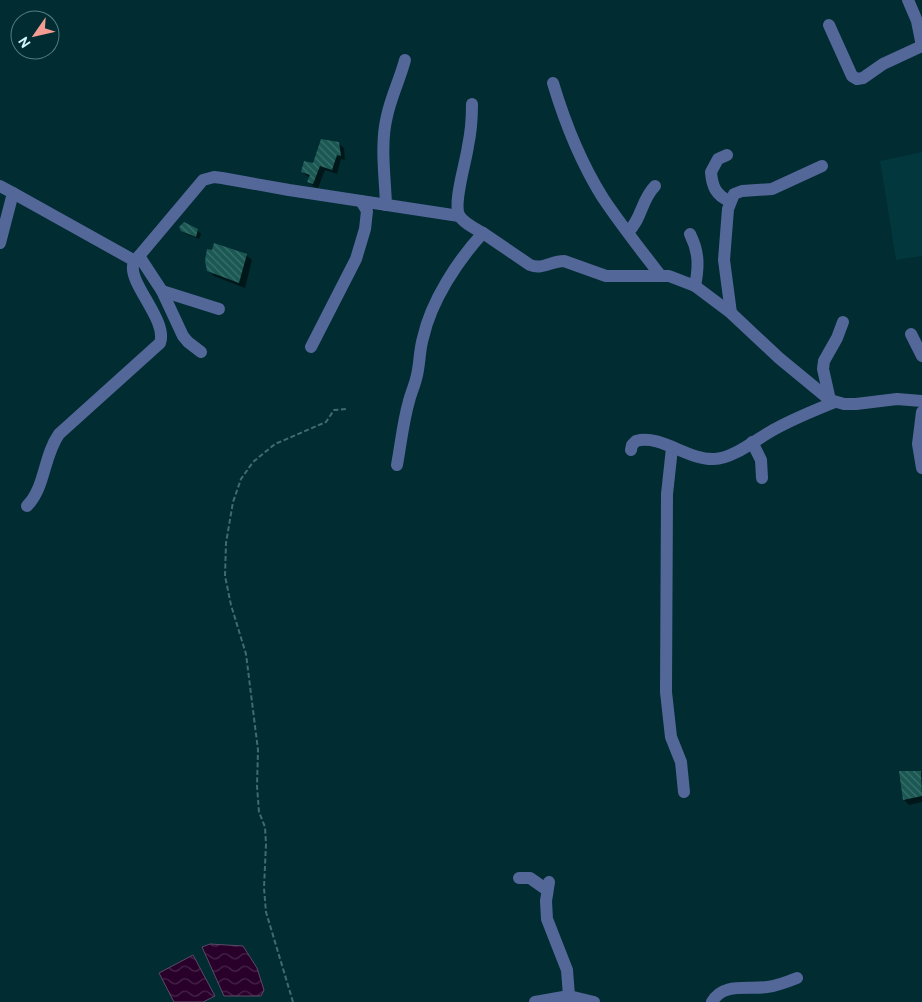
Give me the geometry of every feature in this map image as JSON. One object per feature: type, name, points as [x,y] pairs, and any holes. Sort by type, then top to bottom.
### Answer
[{"type":"street","points":[[829,25],[852,76],[857,80],[883,64],[922,46],[918,26],[908,0]]},
{"type":"street","points":[[386,205],[385,128],[387,115],[405,60]]},
{"type":"street","points":[[553,84],[561,112],[579,153],[603,198],[660,275]]},
{"type":"street","points":[[459,216],[458,199],[468,147],[472,104]]},
{"type":"street","points":[[727,155],[718,159],[711,172],[715,190],[724,199],[730,201]]},
{"type":"street","points":[[731,313],[724,260],[730,201],[734,194],[738,192],[772,190],[822,166]]},
{"type":"street","points":[[27,506],[39,489],[48,453],[59,434],[160,343],[161,331],[135,276],[133,266],[200,183],[208,178],[222,178],[459,216],[530,265],[536,267],[542,268],[558,261],[564,261],[606,276],[669,276],[695,286],[731,313],[779,358],[833,401],[856,404],[905,399],[922,401]]},
{"type":"street","points":[[628,232],[637,220],[646,196],[655,186]]},
{"type":"street","points":[[0,243],[4,190],[137,259],[162,291],[188,342],[200,352]]},
{"type":"street","points":[[311,347],[356,259],[365,229],[367,211],[361,201]]},
{"type":"street","points":[[397,465],[425,329],[448,281],[470,247],[483,233]]},
{"type":"street","points":[[690,234],[696,246],[698,259],[695,286]]},
{"type":"street","points":[[162,291],[219,309]]},
{"type":"street","points":[[833,401],[823,369],[824,361],[837,338],[843,322]]},
{"type":"street","points":[[910,334],[922,356]]},
{"type":"street","points":[[631,450],[634,442],[642,439],[701,458],[724,458],[800,416],[833,401]]},
{"type":"street","points":[[922,412],[918,444],[922,468]]},
{"type":"street","points":[[752,442],[760,460],[762,478]]},
{"type":"street","points":[[672,448],[668,494],[666,680],[671,738],[681,762],[684,792]]},
{"type":"street","points":[[519,878],[530,878],[548,886],[547,919],[567,970],[569,996]]},
{"type":"street","points":[[712,1002],[716,995],[723,990],[768,987],[797,978]]},
{"type":"street","points":[[535,1002],[569,996],[594,1002]]},
{"type":"path","points":[[293,1002],[266,912],[264,888],[266,844],[265,826],[259,812],[257,786],[258,750],[246,654],[231,606],[225,576],[226,543],[233,502],[242,479],[253,462],[281,441],[326,422],[334,410],[346,409]]},
{"type":"shaded area","points":[[922,152],[922,256],[896,260],[880,161]]},
{"type":"water","points":[[210,944],[243,946],[257,968],[264,990],[261,996],[224,996],[202,947]]},
{"type":"water","points":[[193,955],[215,996],[203,1002],[174,1002],[159,973]]},
{"type":"building","points":[[321,139],[339,142],[341,156],[337,155],[332,170],[320,166],[313,184],[307,182],[310,175],[301,172],[304,161],[313,163]]},
{"type":"building","points":[[184,222],[198,229],[196,237],[181,231],[179,227]]},
{"type":"building","points":[[214,243],[247,254],[239,283],[207,271],[205,261],[207,249],[212,250]]},
{"type":"building","points":[[899,771],[921,771],[922,796],[903,800]]}]
